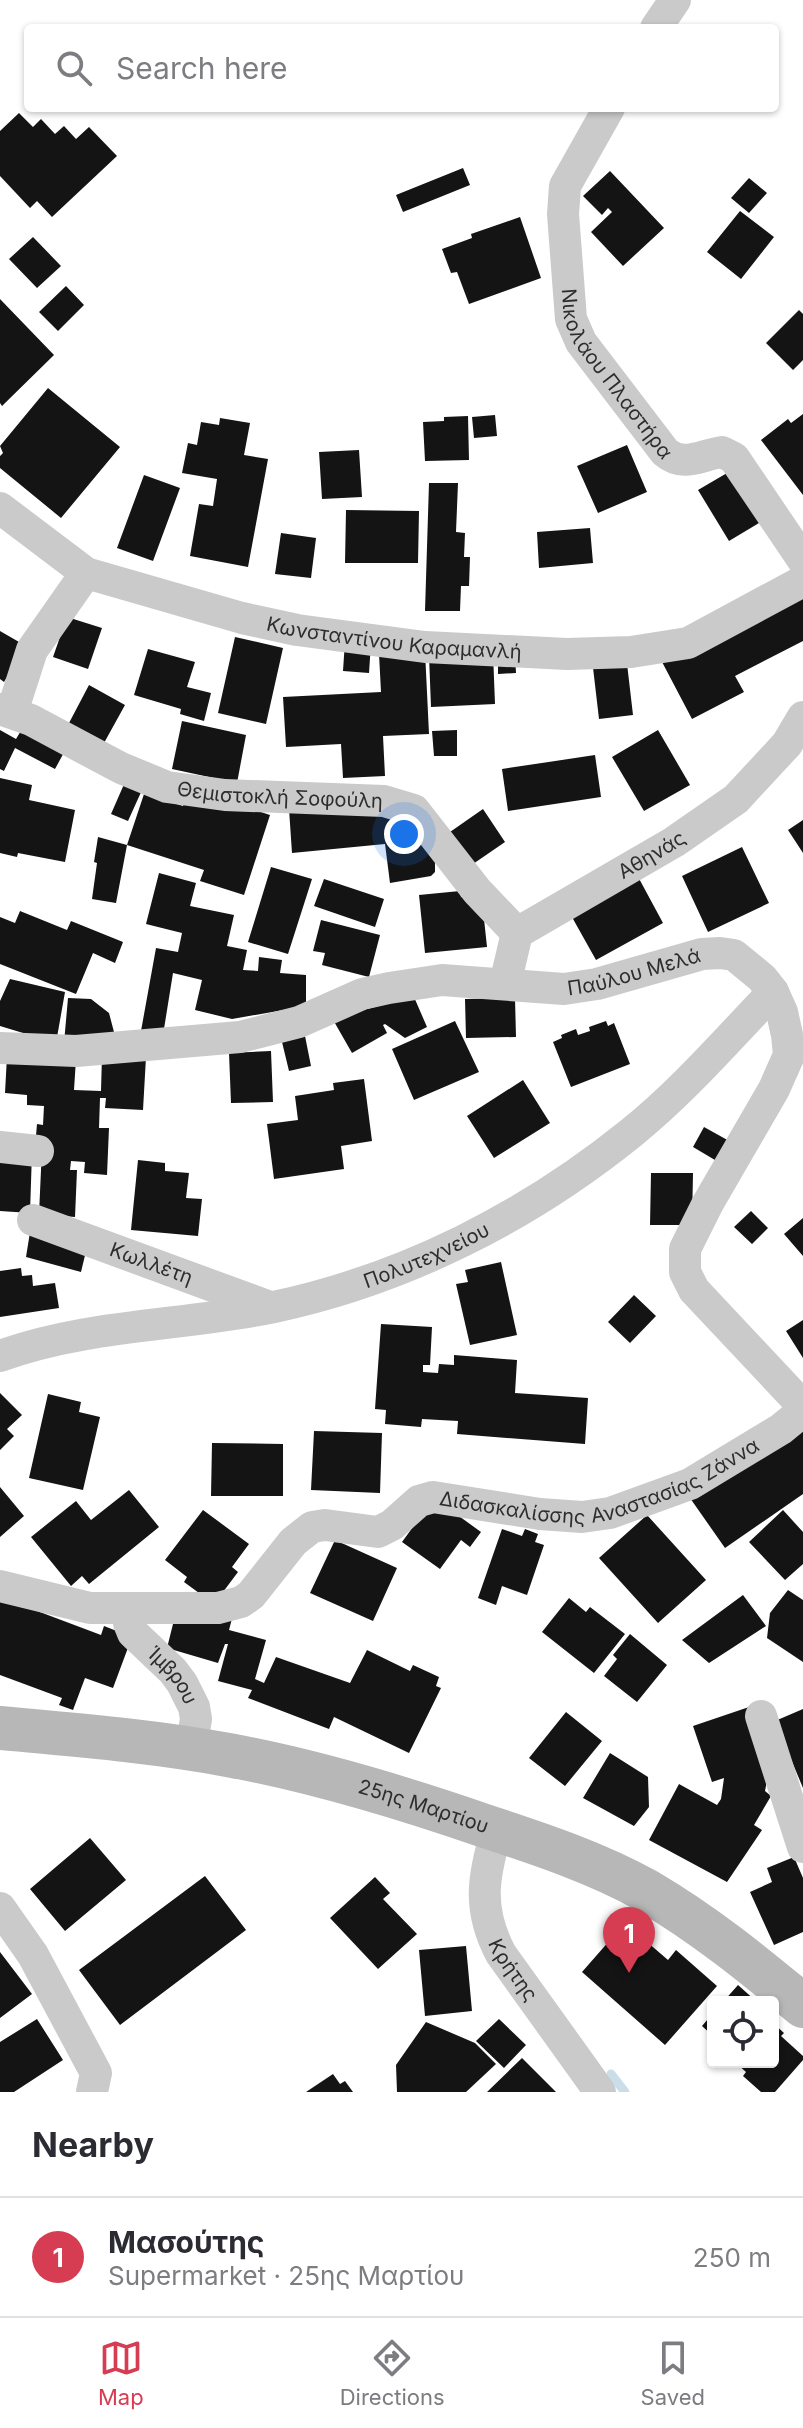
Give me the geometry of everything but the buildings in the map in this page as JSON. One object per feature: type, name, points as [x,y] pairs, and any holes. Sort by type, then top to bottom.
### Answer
[{"type":"main road","name":"25ης Μαρτίου","points":[[0,1728],[191,1749],[269,1763],[355,1785],[497,1830],[587,1863],[645,1890],[727,1943],[803,2006]]},
{"type":"street","points":[[659,24],[675,0]]},
{"type":"street","name":"Νικολάου Πλαστήρα","points":[[607,112],[565,186],[563,214],[571,319],[581,342],[671,457],[679,461],[690,460],[722,452],[734,458],[803,560]]},
{"type":"street","name":"Κωνσταντίνου Καραμανλή","points":[[0,508],[86,573],[242,618],[297,630],[425,647],[567,654],[631,652],[688,643],[803,581]]},
{"type":"street","points":[[6,710],[32,650],[86,573]]},
{"type":"street","name":"Θεμιστοκλή Σοφούλη","points":[[6,710],[121,768],[167,787],[225,795],[384,801],[414,810],[477,891],[517,933]]},
{"type":"street","name":"Αθηνάς","points":[[517,933],[661,850],[736,799],[787,744],[803,717]]},
{"type":"street","points":[[505,984],[517,933]]},
{"type":"street","name":"Παύλου Μελά","points":[[0,1048],[76,1051],[240,1037],[299,1022],[362,994],[389,988],[442,980],[550,989],[580,987],[684,958],[720,953],[740,959],[773,992],[782,1012],[789,1055],[763,1110],[708,1203],[685,1249],[685,1272],[694,1290],[803,1409]]},
{"type":"street","name":"Πολυτεχνείου","points":[[0,1356],[82,1335],[307,1299],[363,1282],[462,1242],[525,1206],[632,1132],[665,1103],[773,992]]},
{"type":"street","points":[[0,1147],[38,1151]]},
{"type":"street","name":"Κωλλέτη","points":[[33,1220],[271,1307]]},
{"type":"street","name":"Διδασκαλίσσης Αναστασίας Ζάννα","points":[[0,1586],[80,1607],[207,1609],[241,1602],[259,1588],[293,1542],[306,1530],[317,1526],[378,1532],[392,1525],[419,1501],[441,1497],[540,1514],[582,1517],[610,1513],[690,1484],[781,1429],[803,1409]]},
{"type":"street","name":"Ίμβρου","points":[[129,1610],[133,1633],[173,1671],[194,1707],[196,1719],[191,1749]]},
{"type":"street","points":[[761,1716],[803,1847]]},
{"type":"street","name":"Κρήτης","points":[[497,1830],[485,1870],[485,1906],[490,1934],[600,2092]]},
{"type":"street","points":[[0,1908],[33,1955],[102,2086]]},
{"type":"waterway","points":[[611,2074],[625,2092]]},
{"type":"place","name":"Μασούτης","points":[[629,1973]]}]
